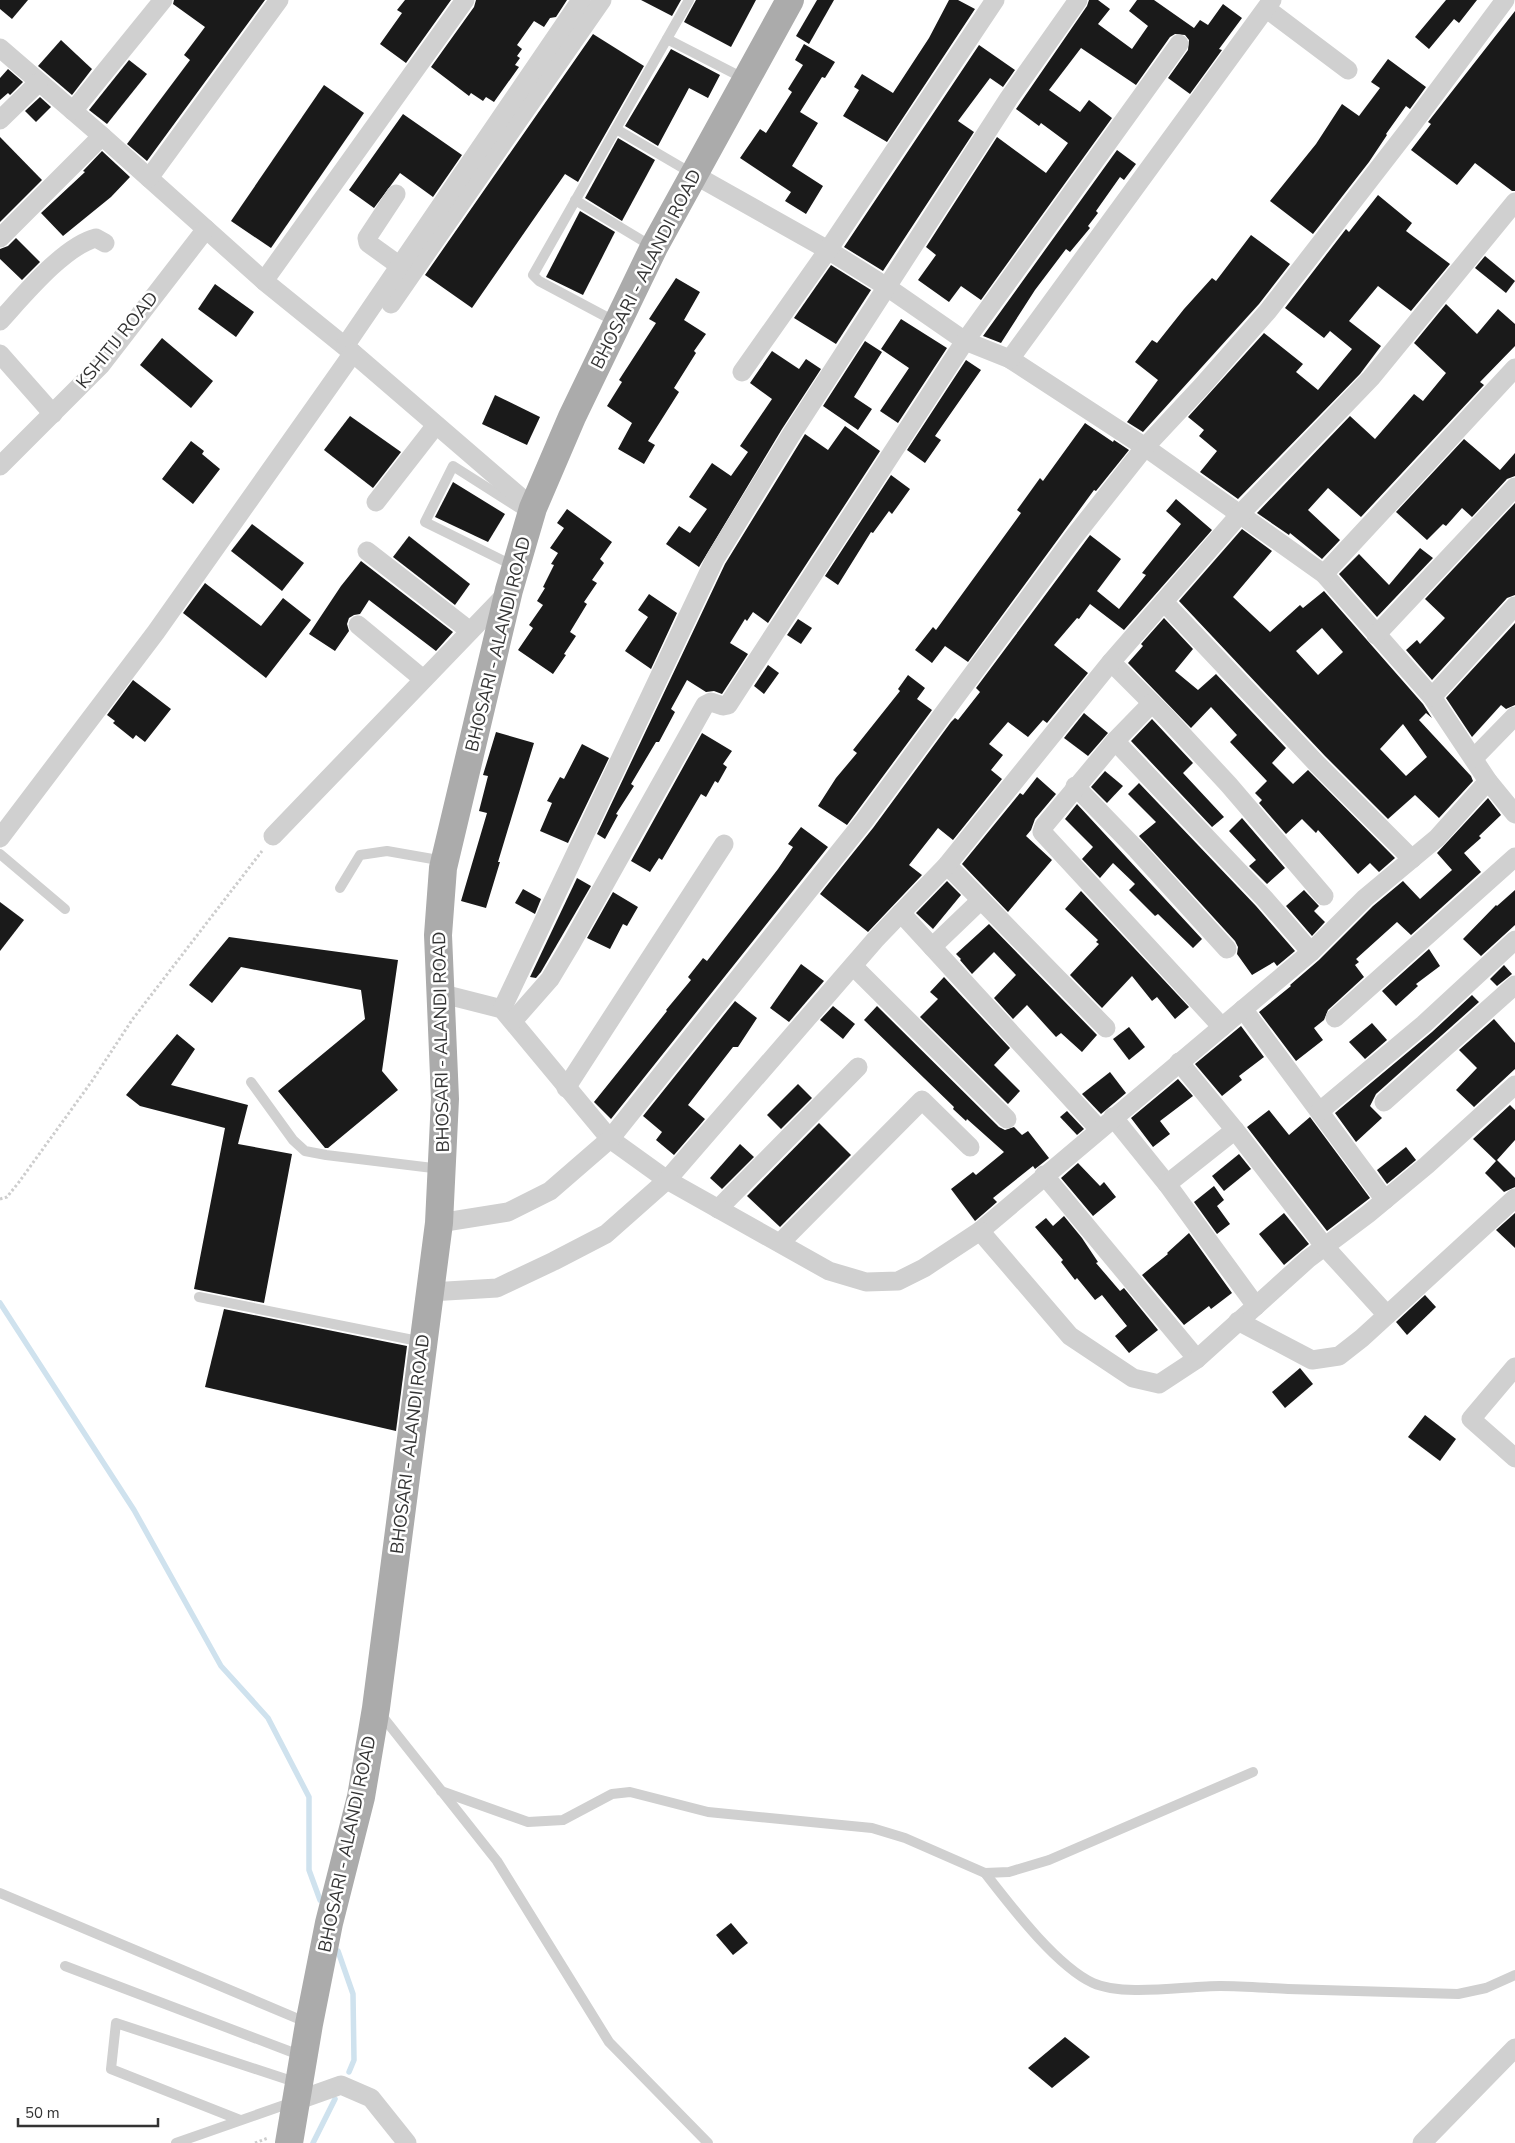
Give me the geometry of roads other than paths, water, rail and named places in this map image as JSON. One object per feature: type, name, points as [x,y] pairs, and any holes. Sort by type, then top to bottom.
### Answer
[{"type":"main road","name":"BHOSARI - ALANDI ROAD","points":[[289,2143],[309,2024],[329,1923],[360,1797],[376,1708],[439,1223],[445,1099],[438,935],[444,862],[513,578],[532,512],[572,417],[654,247],[790,0]]},
{"type":"street","points":[[73,110],[163,0]]},
{"type":"street","points":[[149,178],[279,0]]},
{"type":"street","points":[[264,281],[465,0]]},
{"type":"street","points":[[0,838],[156,632],[349,350],[400,266],[581,0]]},
{"type":"street","points":[[391,304],[602,0]]},
{"type":"street","points":[[742,372],[828,250],[995,0]]},
{"type":"street","points":[[507,1015],[715,559],[791,435],[1009,98],[1078,0]]},
{"type":"street","points":[[439,1223],[508,1212],[550,1191],[610,1139],[864,821],[1073,538],[1145,447],[1268,311],[1409,129],[1505,0]]},
{"type":"street","points":[[1010,359],[1270,4],[1348,70]]},
{"type":"street","points":[[507,1015],[550,979],[705,704],[711,702],[724,706],[728,705],[964,341],[1179,44]]},
{"type":"street","points":[[0,48],[73,110],[264,281],[436,424],[532,512]]},
{"type":"street","points":[[0,120],[39,82]]},
{"type":"street","points":[[0,238],[102,136]]},
{"type":"street","points":[[694,174],[828,250],[887,287],[964,341],[1010,359],[1145,447],[1241,513],[1324,574],[1376,636],[1432,697],[1488,780],[1515,814]]},
{"type":"street","points":[[396,194],[367,238],[368,244],[400,266]]},
{"type":"street","points":[[430,1292],[497,1288],[606,1234],[667,1180],[853,966],[947,865],[1111,662],[1241,513],[1372,378],[1515,202]]},
{"type":"street","name":"KSHITIJ ROAD","points":[[0,466],[101,365],[206,230]]},
{"type":"street","points":[[0,321],[42,276],[84,241],[96,238],[105,243]]},
{"type":"street","points":[[0,354],[53,414]]},
{"type":"street","points":[[1324,574],[1515,368]]},
{"type":"street","points":[[376,502],[436,424]]},
{"type":"street","points":[[1376,636],[1515,487]]},
{"type":"street","points":[[367,551],[470,631]]},
{"type":"street","points":[[273,836],[470,631],[513,578]]},
{"type":"street","points":[[1164,602],[1317,764],[1412,859]]},
{"type":"street","points":[[1432,697],[1515,606]]},
{"type":"street","points":[[358,625],[423,679]]},
{"type":"street","points":[[1111,662],[1229,785],[1324,896]]},
{"type":"street","points":[[1152,703],[1114,741],[1075,786],[1042,829],[1043,835],[1222,1027]]},
{"type":"street","points":[[1474,758],[1515,716]]},
{"type":"street","points":[[1114,741],[1264,898],[1311,952]]},
{"type":"street","points":[[439,993],[507,1015],[610,1139],[667,1180],[829,1271],[866,1282],[898,1281],[924,1268],[980,1231],[1311,952],[1366,898],[1436,838],[1488,780]]},
{"type":"street","points":[[1075,786],[1137,850],[1227,949]]},
{"type":"street","points":[[566,1088],[724,844]]},
{"type":"street","points":[[1334,1018],[1515,857]]},
{"type":"street","points":[[947,865],[1106,1028]]},
{"type":"street","points":[[932,947],[981,900]]},
{"type":"street","points":[[901,913],[932,947],[1167,1184],[1256,1306]]},
{"type":"street","points":[[1320,1111],[1424,1024],[1515,940]]},
{"type":"street","points":[[853,966],[1008,1119]]},
{"type":"street","points":[[1384,1102],[1515,985]]},
{"type":"street","points":[[1243,1009],[1385,1200]]},
{"type":"street","points":[[1179,1062],[1235,1130],[1325,1247],[1387,1315]]},
{"type":"street","points":[[718,1209],[858,1067]]},
{"type":"street","points":[[980,1231],[1070,1336],[1133,1378],[1159,1384],[1197,1358],[1325,1247],[1426,1165],[1515,1085]]},
{"type":"street","points":[[780,1243],[922,1100],[970,1147]]},
{"type":"street","points":[[1167,1184],[1235,1130]]},
{"type":"street","points":[[1044,1176],[1197,1358]]},
{"type":"street","points":[[1238,1321],[1312,1360],[1339,1356],[1387,1315],[1515,1198]]},
{"type":"street","points":[[1515,1367],[1471,1419],[1515,1458]]},
{"type":"street","points":[[1422,2143],[1515,2048]]},
{"type":"street","points":[[297,2092],[341,2085],[371,2098],[407,2143]]},
{"type":"lane","points":[[616,323],[539,281],[533,275],[689,0]]},
{"type":"lane","points":[[667,39],[746,80]]},
{"type":"lane","points":[[616,129],[694,174]]},
{"type":"lane","points":[[576,200],[654,247]]},
{"type":"lane","points":[[513,578],[425,522],[453,466],[532,512]]},
{"type":"lane","points":[[340,888],[360,855],[387,851],[444,862]]},
{"type":"lane","points":[[0,854],[65,909]]},
{"type":"lane","points":[[251,1082],[293,1140],[305,1150],[326,1155],[442,1169]]},
{"type":"lane","points":[[199,1297],[424,1342]]},
{"type":"lane","points":[[376,1708],[497,1861],[609,2042],[708,2143]]},
{"type":"lane","points":[[441,1791],[528,1822],[563,1820],[612,1794],[630,1792],[708,1812],[872,1828],[905,1838],[985,1873],[1009,1872],[1048,1860],[1253,1772]]},
{"type":"lane","points":[[985,1873],[1018,1915],[1049,1949],[1076,1974],[1094,1984],[1114,1988],[1130,1990],[1221,1986],[1458,1994],[1486,1988],[1515,1975]]},
{"type":"lane","points":[[0,1893],[309,2024]]},
{"type":"lane","points":[[65,1966],[303,2057]]},
{"type":"lane","points":[[240,2120],[111,2069],[116,2023],[297,2092]]},
{"type":"lane","points":[[176,2143],[240,2120],[297,2092]]},
{"type":"waterway","points":[[0,1303],[134,1510],[221,1666],[268,1718],[309,1797],[309,1870],[320,1900]]},
{"type":"waterway","points":[[338,1951],[353,1994],[354,2060],[349,2072]]},
{"type":"waterway","points":[[313,2143],[335,2099]]}]
